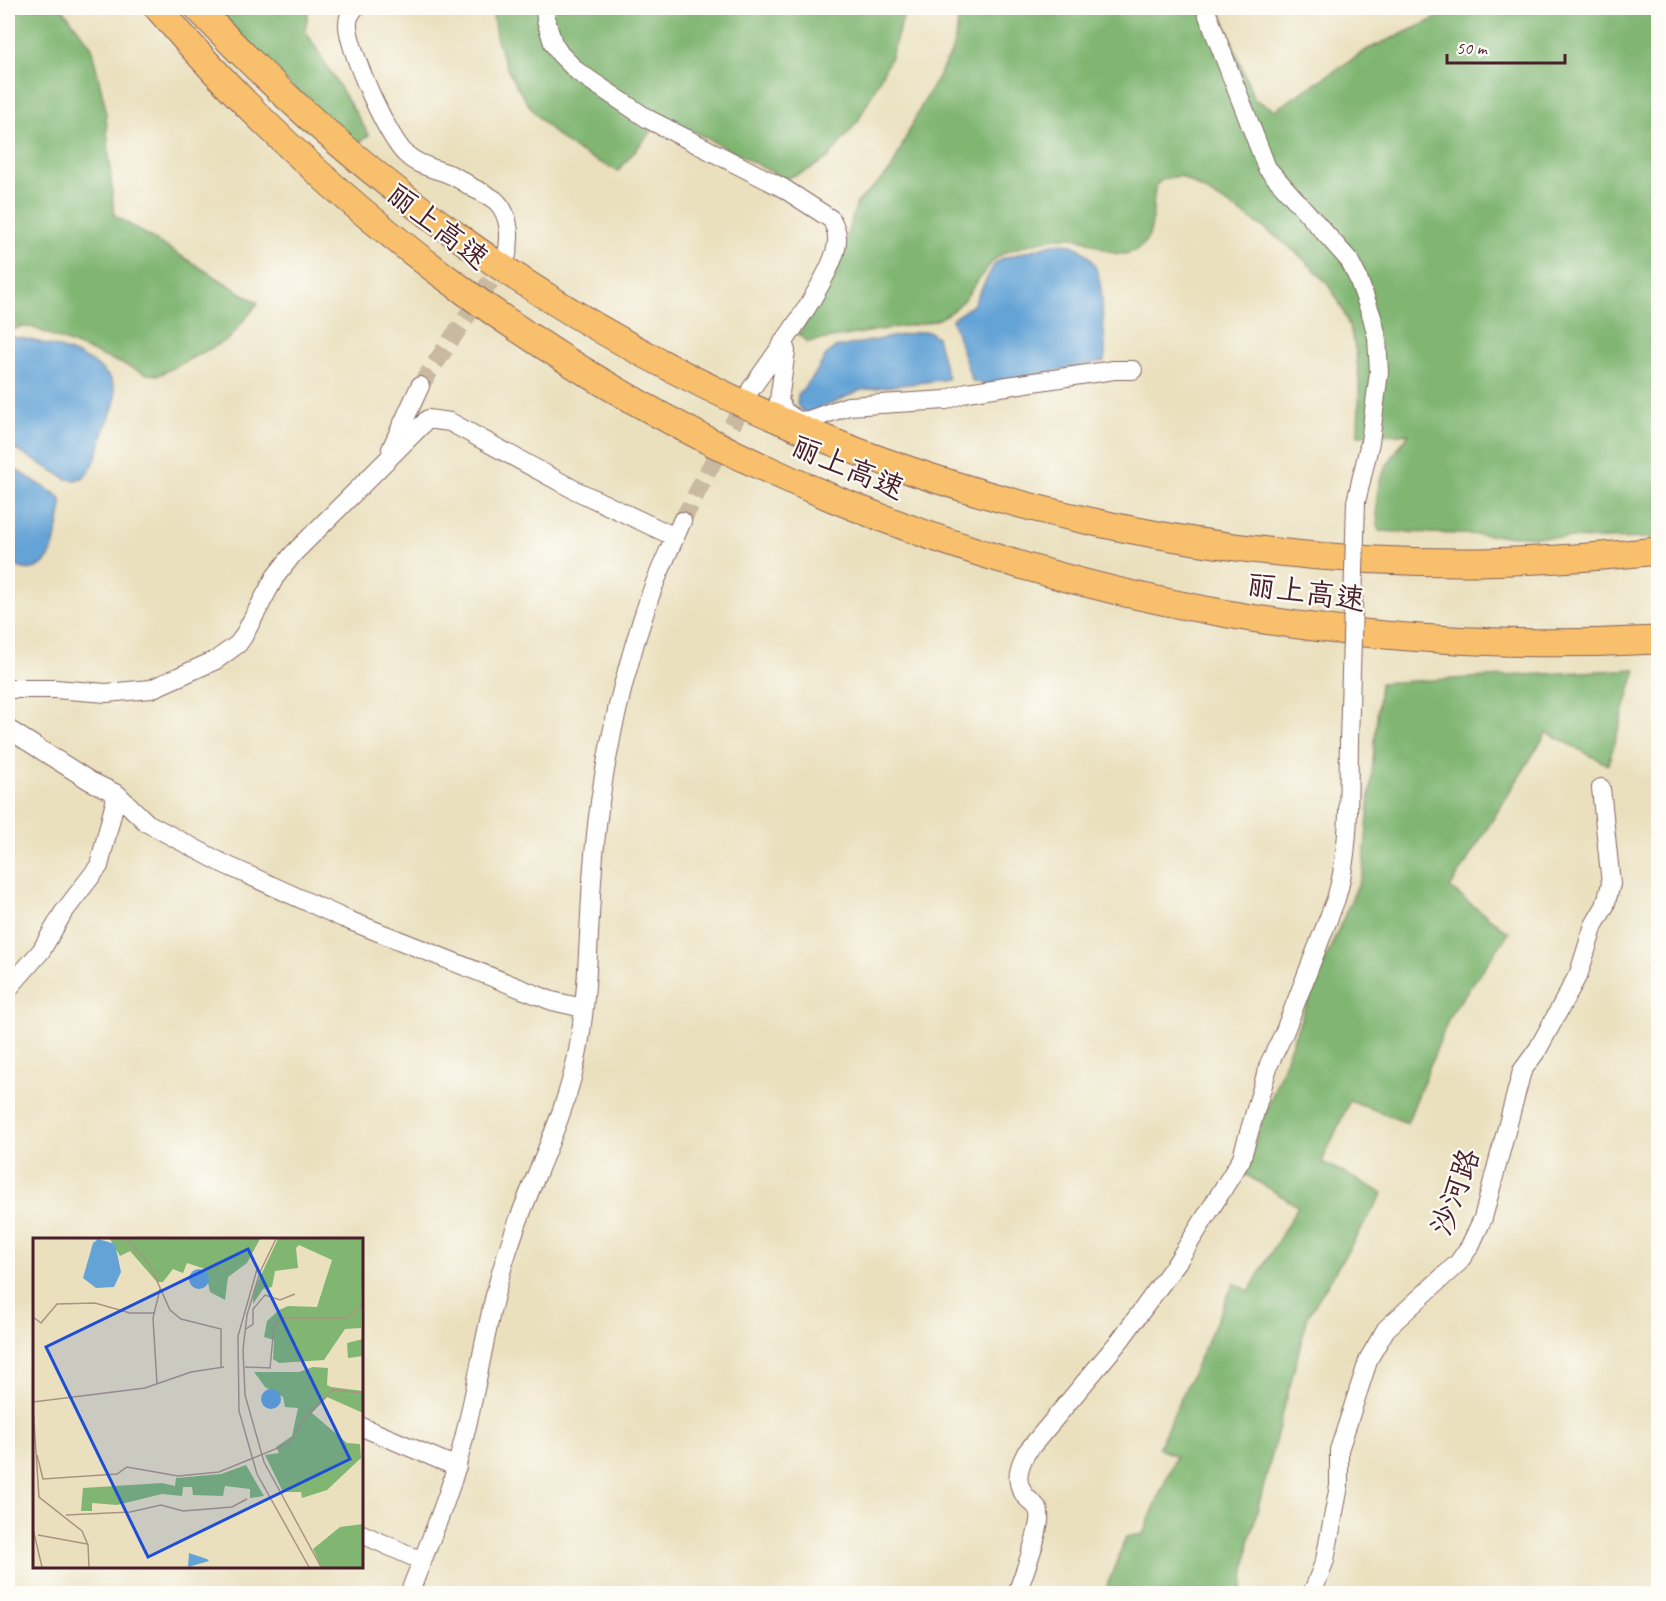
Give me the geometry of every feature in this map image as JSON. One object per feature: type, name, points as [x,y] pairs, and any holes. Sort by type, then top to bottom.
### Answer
[{"type":"highway","name":"丽上高速","points":[[158,8],[217,73],[313,167],[399,240],[471,294],[582,369],[640,404],[760,466],[822,494],[947,543],[1012,563],[1142,598],[1219,614],[1342,632],[1431,639],[1544,644],[1659,640]]},
{"type":"highway","name":"丽上高速","points":[[198,8],[272,84],[368,169],[470,247],[523,283],[633,349],[690,379],[768,415],[867,455],[988,495],[1051,512],[1172,537],[1254,549],[1356,558],[1480,562],[1594,557],[1659,551]]},
{"type":"street","points":[[355,8],[348,23],[349,35],[356,58],[387,129],[409,158],[429,168],[452,175],[496,201],[507,222],[509,233],[506,258]]},
{"type":"street","points":[[545,8],[553,43],[560,54],[578,72],[648,119],[783,188],[831,219],[837,234],[835,254],[817,291],[751,389]]},
{"type":"street","points":[[1017,1593],[1040,1515],[1036,1506],[1018,1486],[1022,1460],[1121,1339],[1178,1261],[1244,1153],[1263,1080],[1336,899],[1347,845],[1356,502],[1370,442],[1380,372],[1377,337],[1369,307],[1349,260],[1268,168],[1205,8]]},
{"type":"street","points":[[783,342],[786,351],[780,400],[783,411],[798,421],[809,420],[848,406],[946,400],[967,392],[1114,370],[1133,370]]},
{"type":"street","points":[[385,462],[420,386]]},
{"type":"street","points":[[8,689],[55,689],[106,693],[137,691],[151,689],[216,660],[238,644],[275,577],[293,554],[424,422],[437,419],[450,422],[573,489],[678,529],[650,595],[640,626],[609,749],[595,843],[584,1008],[579,1047],[568,1094],[524,1203],[502,1267],[457,1467],[409,1593]]},
{"type":"street","points":[[8,729],[90,782],[117,795],[147,823],[235,869],[343,918],[552,1001],[584,1008]]},
{"type":"street","name":"沙河路","points":[[1312,1593],[1325,1560],[1339,1486],[1339,1450],[1363,1371],[1386,1329],[1458,1263],[1476,1234],[1483,1218],[1522,1071],[1538,1049],[1575,981],[1594,925],[1605,906],[1611,879],[1601,788]]},
{"type":"street","points":[[8,989],[41,951],[63,913],[99,867],[117,795]]},
{"type":"street","points":[[363,1427],[457,1467]]},
{"type":"street","points":[[363,1534],[422,1561]]},
{"type":"green space","points":[[8,8],[62,8],[91,46],[105,105],[114,215],[258,303],[229,339],[159,375],[147,374],[31,327],[19,327],[8,333]]},
{"type":"green space","points":[[207,8],[309,8],[305,30],[369,135],[356,145]]},
{"type":"green space","points":[[492,8],[906,8],[890,59],[858,121],[828,158],[808,170],[785,179],[664,116],[618,171],[582,153],[550,129],[517,87],[502,56],[495,32]]},
{"type":"green space","points":[[959,8],[1219,8],[1254,99],[1275,110],[1368,49],[1459,8],[1658,8],[1658,538],[1598,539],[1379,531],[1377,501],[1381,478],[1409,434],[1358,435],[1357,359],[1352,335],[1338,300],[1325,281],[1293,250],[1257,223],[1181,176],[1166,178],[1159,182],[1155,189],[1147,240],[1140,248],[1129,253],[1114,253],[1072,237],[1029,245],[998,257],[964,300],[939,319],[808,342],[799,334],[838,263],[857,203],[891,170],[916,116],[951,53],[957,31]]},
{"type":"green space","points":[[1636,669],[1608,765],[1547,732],[1450,888],[1509,933],[1450,1015],[1407,1123],[1350,1100],[1322,1162],[1383,1193],[1308,1316],[1249,1542],[1242,1593],[1104,1594],[1126,1537],[1143,1534],[1176,1456],[1158,1448],[1234,1283],[1249,1291],[1298,1206],[1243,1173],[1310,995],[1363,873],[1380,683]]},
{"type":"water","points":[[1063,243],[1076,247],[1086,254],[1098,274],[1102,298],[1104,361],[986,385],[972,381],[952,319],[973,305],[994,265],[1001,259]]},
{"type":"water","points":[[929,332],[937,337],[948,379],[861,390],[813,412],[804,412],[797,405],[798,395],[814,376],[827,354],[834,348]]},
{"type":"water","points":[[10,337],[72,352],[101,369],[110,379],[115,391],[113,406],[94,462],[84,477],[76,480],[67,479],[8,445],[8,339]]},
{"type":"water","points":[[8,465],[60,497],[62,506],[51,553],[44,563],[34,569],[24,569],[8,561]]},
{"type":"tunnel","points":[[420,386],[506,258]]},
{"type":"tunnel","points":[[682,521],[749,393]]}]
